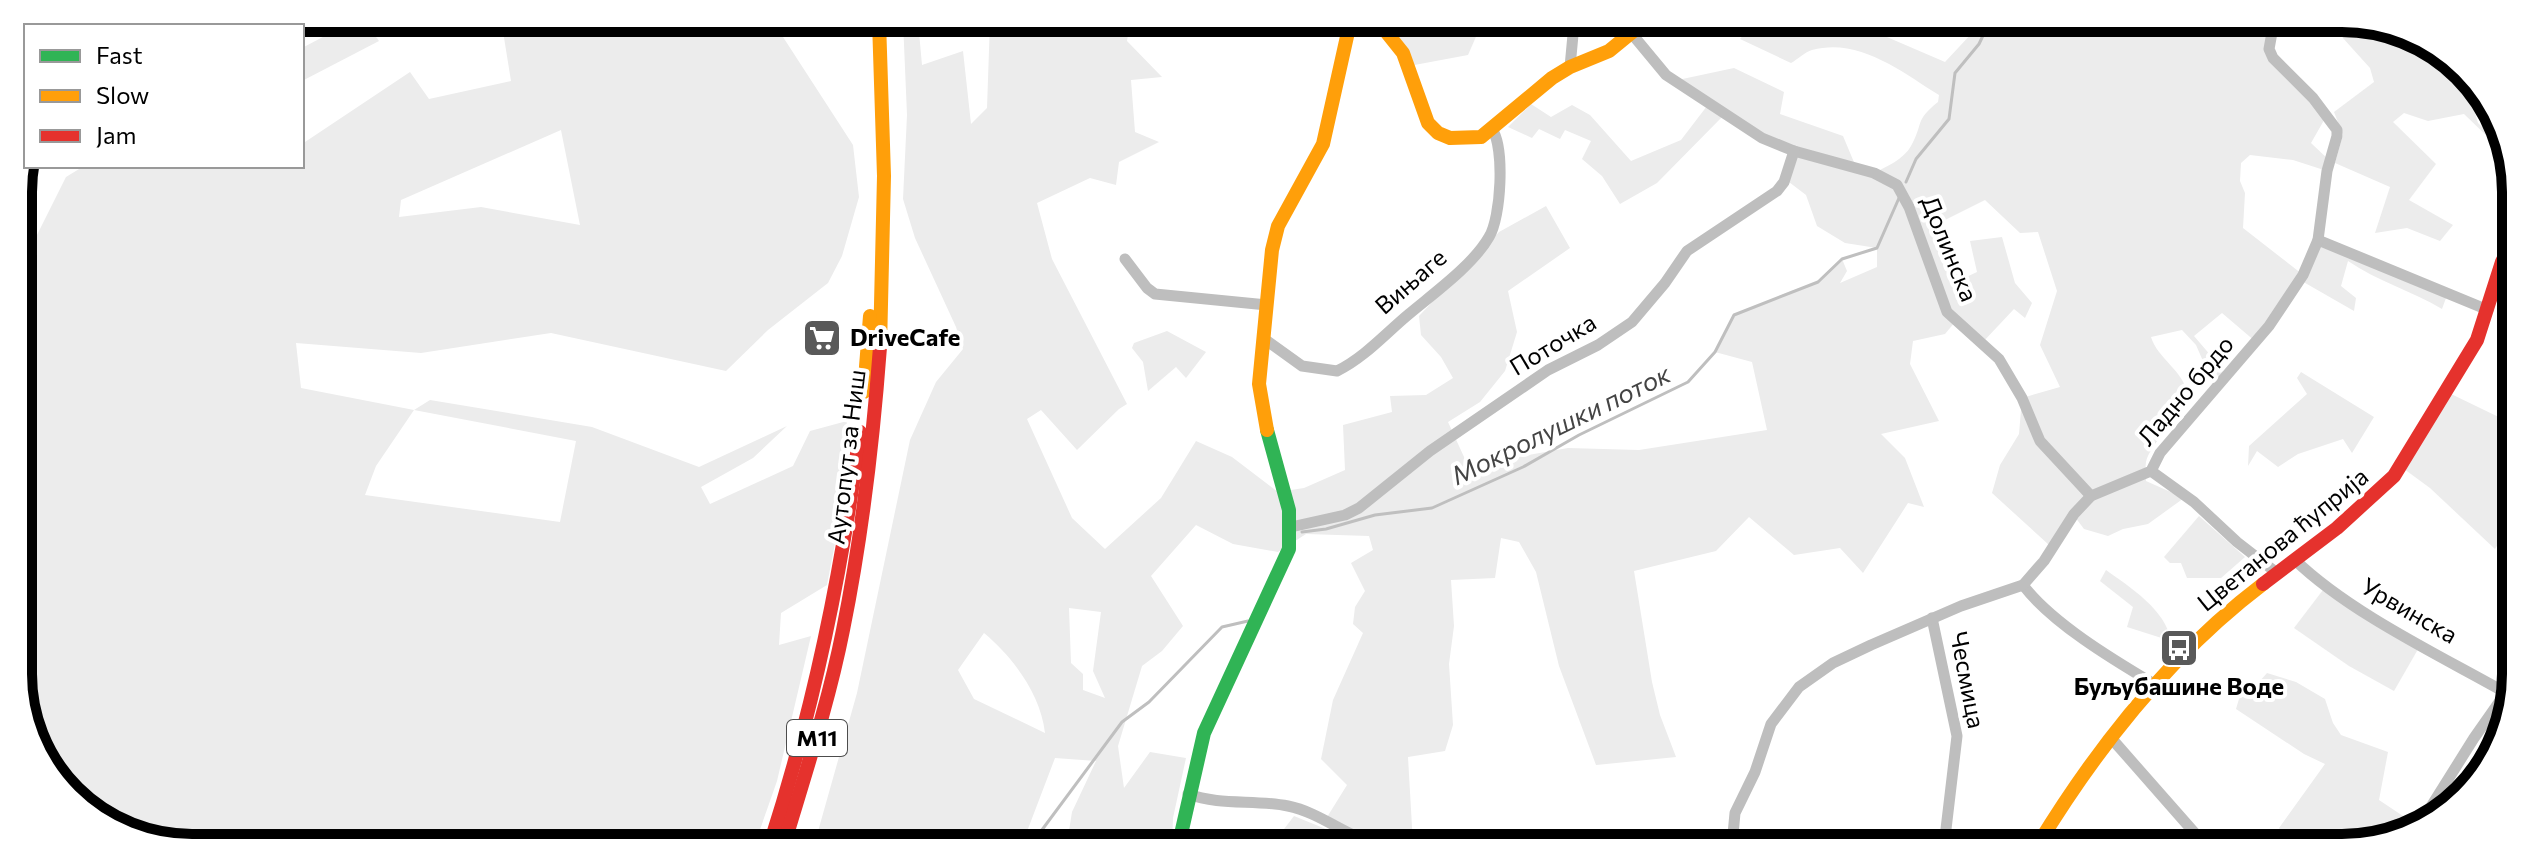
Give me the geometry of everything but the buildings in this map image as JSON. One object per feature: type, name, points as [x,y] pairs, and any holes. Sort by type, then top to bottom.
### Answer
[{"type":"main road","name":"Аутопут за Ниш","points":[[773,834],[827,632],[848,517],[863,408],[873,225],[865,32]]},
{"type":"main road","name":"Аутопут за Ниш","points":[[787,834],[821,722],[843,632],[869,472],[886,265],[879,32]]},
{"type":"main road","points":[[1181,834],[1204,733],[1286,558],[1291,527],[1261,409],[1259,384],[1275,235],[1323,144],[1348,32]]},
{"type":"main road","points":[[1386,32],[1403,53],[1422,112],[1432,128],[1458,140],[1478,138],[1535,90],[1570,67],[1609,51],[1633,32]]},
{"type":"main road","name":"Цветанова ћуприја","points":[[2044,834],[2070,792],[2154,684],[2189,647],[2362,507],[2394,476],[2465,361],[2488,310],[2502,262]]},
{"type":"street","points":[[1570,67],[1573,32]]},
{"type":"street","name":"Долинска","points":[[1639,32],[1657,66],[1677,83],[1755,134],[1794,151],[1856,167],[1897,185],[1909,207],[1947,312],[1999,359],[2022,398],[2040,441],[2091,496]]},
{"type":"street","name":"Ладно брдо","points":[[2023,585],[2044,561],[2074,514],[2091,496],[2151,471],[2160,453],[2269,326],[2303,275],[2318,240],[2327,171],[2337,130],[2313,98],[2273,58],[2269,49],[2272,32]]},
{"type":"street","name":"Вињаге","points":[[1263,338],[1302,366],[1337,371],[1360,356],[1457,271],[1486,242],[1498,215],[1498,141],[1492,129]]},
{"type":"street","name":"Поточка","points":[[1291,527],[1345,515],[1359,508],[1430,451],[1548,370],[1598,345],[1632,322],[1687,251],[1777,191],[1784,182],[1794,151]]},
{"type":"street","points":[[2318,240],[2488,310]]},
{"type":"street","points":[[1125,259],[1155,294],[1267,305]]},
{"type":"street","points":[[2493,295],[2502,297]]},
{"type":"street","points":[[2151,471],[2194,502],[2277,573]]},
{"type":"street","name":"Урвинска","points":[[2295,560],[2309,574],[2357,608],[2501,689]]},
{"type":"street","points":[[1733,834],[1735,813],[1755,772],[1773,719],[1799,687],[1833,663],[1932,618],[2023,585],[2047,610],[2110,657],[2154,684]]},
{"type":"street","name":"Чесмица","points":[[1932,618],[1957,736],[1945,834]]},
{"type":"street","points":[[2431,807],[2500,702]]},
{"type":"street","points":[[2112,739],[2196,834]]},
{"type":"street","points":[[1188,794],[1217,802],[1296,808],[1347,834]]},
{"type":"shaded area","points":[[332,32],[372,32],[379,41],[304,80],[304,47]]},
{"type":"shaded area","points":[[503,32],[780,32],[853,145],[859,197],[842,256],[828,283],[768,330],[726,371],[551,333],[421,353],[296,343],[301,388],[414,410],[430,400],[592,427],[699,467],[787,426],[753,458],[701,487],[710,504],[793,466],[810,431],[847,421],[840,517],[827,585],[781,613],[779,645],[811,636],[777,781],[758,834],[171,833],[131,822],[95,801],[72,779],[49,745],[35,705],[32,674],[32,245],[66,177],[81,168],[304,168],[304,143],[410,72],[429,99],[511,81]],"holes":[[[561,130],[580,225],[481,207],[399,217],[401,200]],[[414,410],[576,441],[560,522],[365,495],[376,466]]]},
{"type":"shaded area","points":[[903,32],[919,32],[922,65],[963,51],[971,124],[987,108],[990,32],[1128,32],[1127,41],[1162,77],[1131,80],[1135,132],[1159,142],[1119,162],[1116,185],[1090,178],[1037,203],[1052,259],[1127,404],[1077,450],[1041,410],[1027,419],[1072,518],[1105,549],[1161,498],[1196,441],[1232,457],[1278,492],[1304,488],[1345,470],[1343,425],[1392,412],[1390,396],[1426,395],[1453,378],[1441,357],[1421,335],[1419,316],[1499,232],[1546,206],[1570,248],[1508,291],[1517,332],[1505,371],[1480,402],[1448,422],[1470,470],[1500,460],[1568,448],[1639,450],[1767,430],[1752,362],[1715,352],[1734,315],[1818,282],[1842,259],[1847,271],[1840,283],[1877,267],[1877,248],[1845,243],[1817,226],[1806,195],[1785,179],[1794,151],[1673,81],[1734,68],[1784,92],[1780,114],[1843,136],[1856,167],[1874,173],[1908,151],[1922,118],[1938,102],[1939,95],[1895,67],[1863,52],[1829,47],[1812,50],[1791,63],[1740,39],[1746,32],[1875,32],[1945,62],[1973,32],[2272,32],[2269,49],[2327,115],[2311,143],[2329,160],[2327,171],[2293,160],[2250,155],[2241,163],[2240,181],[2245,193],[2243,228],[2302,274],[2318,240],[2446,298],[2442,309],[2348,261],[2341,286],[2356,298],[2354,311],[2300,280],[2256,342],[2222,313],[2194,336],[2224,371],[2213,384],[2196,345],[2182,330],[2151,337],[2181,379],[2187,394],[2182,408],[2149,454],[2146,481],[2184,498],[2148,524],[2108,536],[2084,529],[2072,513],[2049,545],[1992,493],[2000,465],[2019,434],[2022,398],[2060,387],[2040,345],[2057,291],[2038,232],[2020,233],[1985,200],[1939,223],[1960,280],[1977,272],[1970,241],[2002,237],[2015,283],[2032,303],[2025,318],[2014,309],[1982,343],[1955,322],[1945,334],[1913,341],[1910,364],[1939,421],[1881,434],[1905,458],[1924,507],[1908,503],[1863,573],[1840,548],[1794,555],[1749,517],[1716,551],[1634,571],[1652,682],[1660,715],[1676,757],[1596,765],[1559,666],[1536,572],[1519,542],[1501,538],[1495,578],[1451,580],[1454,626],[1449,664],[1453,725],[1445,751],[1408,757],[1412,834],[1351,834],[1324,822],[1347,785],[1321,759],[1333,700],[1363,633],[1353,624],[1355,607],[1365,591],[1351,563],[1373,550],[1369,536],[1306,534],[1278,552],[1233,544],[1196,525],[1151,576],[1183,626],[1162,651],[1142,666],[1118,746],[1124,788],[1150,752],[1186,758],[1172,834],[1068,834],[1072,812],[1096,761],[1055,758],[1026,834],[817,834],[857,693],[910,440],[936,382],[963,349],[915,238],[903,199],[907,115]],"holes":[[[1069,608],[1101,612],[1093,671],[1105,698],[1083,690],[1083,674],[1071,663]],[[984,633],[1005,653],[1032,691],[1045,733],[974,699],[958,670]]]},
{"type":"shaded area","points":[[1385,32],[1478,32],[1468,55],[1409,66]]},
{"type":"shaded area","points":[[2338,32],[2383,37],[2431,59],[2470,97],[2478,123],[2491,135],[2493,142],[2464,114],[2428,121],[2404,113],[2393,122],[2436,164],[2409,200],[2453,225],[2440,241],[2407,228],[2375,233],[2390,187],[2335,163],[2343,135],[2334,112],[2374,82],[2370,68]]},
{"type":"shaded area","points":[[1531,104],[1551,117],[1572,105],[1590,115],[1631,161],[1681,140],[1707,106],[1723,116],[1657,183],[1620,204],[1602,176],[1582,159],[1591,141],[1565,130],[1560,139],[1539,129],[1532,138],[1508,127]]},
{"type":"shaded area","points":[[1167,331],[1206,352],[1186,378],[1176,367],[1148,391],[1143,362],[1132,348],[1134,343]]},
{"type":"shaded area","points":[[2301,372],[2374,417],[2352,453],[2343,439],[2298,454],[2278,467],[2257,451],[2248,466],[2249,446],[2307,394],[2297,378]]},
{"type":"shaded area","points":[[2447,392],[2502,419],[2502,538],[2495,549],[2430,488],[2400,466]]},
{"type":"shaded area","points":[[2199,516],[2245,557],[2221,578],[2187,578],[2181,563],[2170,563],[2164,557]]},
{"type":"shaded area","points":[[2106,570],[2155,610],[2171,641],[2127,627],[2133,607],[2100,581]]},
{"type":"shaded area","points":[[2326,586],[2421,644],[2394,691],[2349,666],[2294,628]]},
{"type":"shaded area","points":[[2267,673],[2296,682],[2325,699],[2333,723],[2341,735],[2388,752],[2379,800],[2408,819],[2383,829],[2352,834],[2283,834],[2279,828],[2325,764],[2304,754],[2236,709],[2244,682],[2259,682]]},
{"type":"shaded area","points":[[1294,816],[1338,834],[1280,834]]},
{"type":"waterway","points":[[1906,182],[1916,159],[1949,119],[1955,73],[1979,44],[1985,32]]},
{"type":"waterway","name":"Мокролушки поток","points":[[1302,532],[1326,529],[1375,515],[1432,508],[1523,467],[1579,435],[1688,382],[1715,352],[1734,315],[1818,282],[1842,259],[1877,248],[1899,198]]},
{"type":"waterway","name":"Мокролушки поток","points":[[1039,834],[1122,722],[1149,702],[1222,627],[1248,621]]},
{"type":"traffic: fast","points":[[1181,834],[1204,733],[1289,549],[1289,510],[1267,430]]},
{"type":"traffic: slow","points":[[879,32],[884,176],[880,347]]},
{"type":"traffic: slow","points":[[1267,430],[1259,384],[1272,250],[1278,226],[1323,144],[1348,32]]},
{"type":"traffic: slow","points":[[1386,32],[1403,53],[1428,123],[1438,133],[1450,138],[1481,137],[1552,78],[1609,51],[1632,32]]},
{"type":"traffic: slow","points":[[864,392],[870,316]]},
{"type":"traffic: slow","points":[[2045,834],[2084,774],[2138,704],[2198,640],[2263,584]]},
{"type":"traffic: jam","points":[[2263,584],[2337,528],[2394,476],[2477,340],[2502,262]]},
{"type":"traffic: jam","points":[[787,834],[824,710],[843,630],[866,489],[880,347]]},
{"type":"traffic: jam","points":[[773,834],[801,740],[825,638],[845,536],[860,432]]},
{"type":"place","name":"DriveCafe","points":[[822,338]]},
{"type":"place","name":"Буљубашине Воде","points":[[2179,648]]}]
